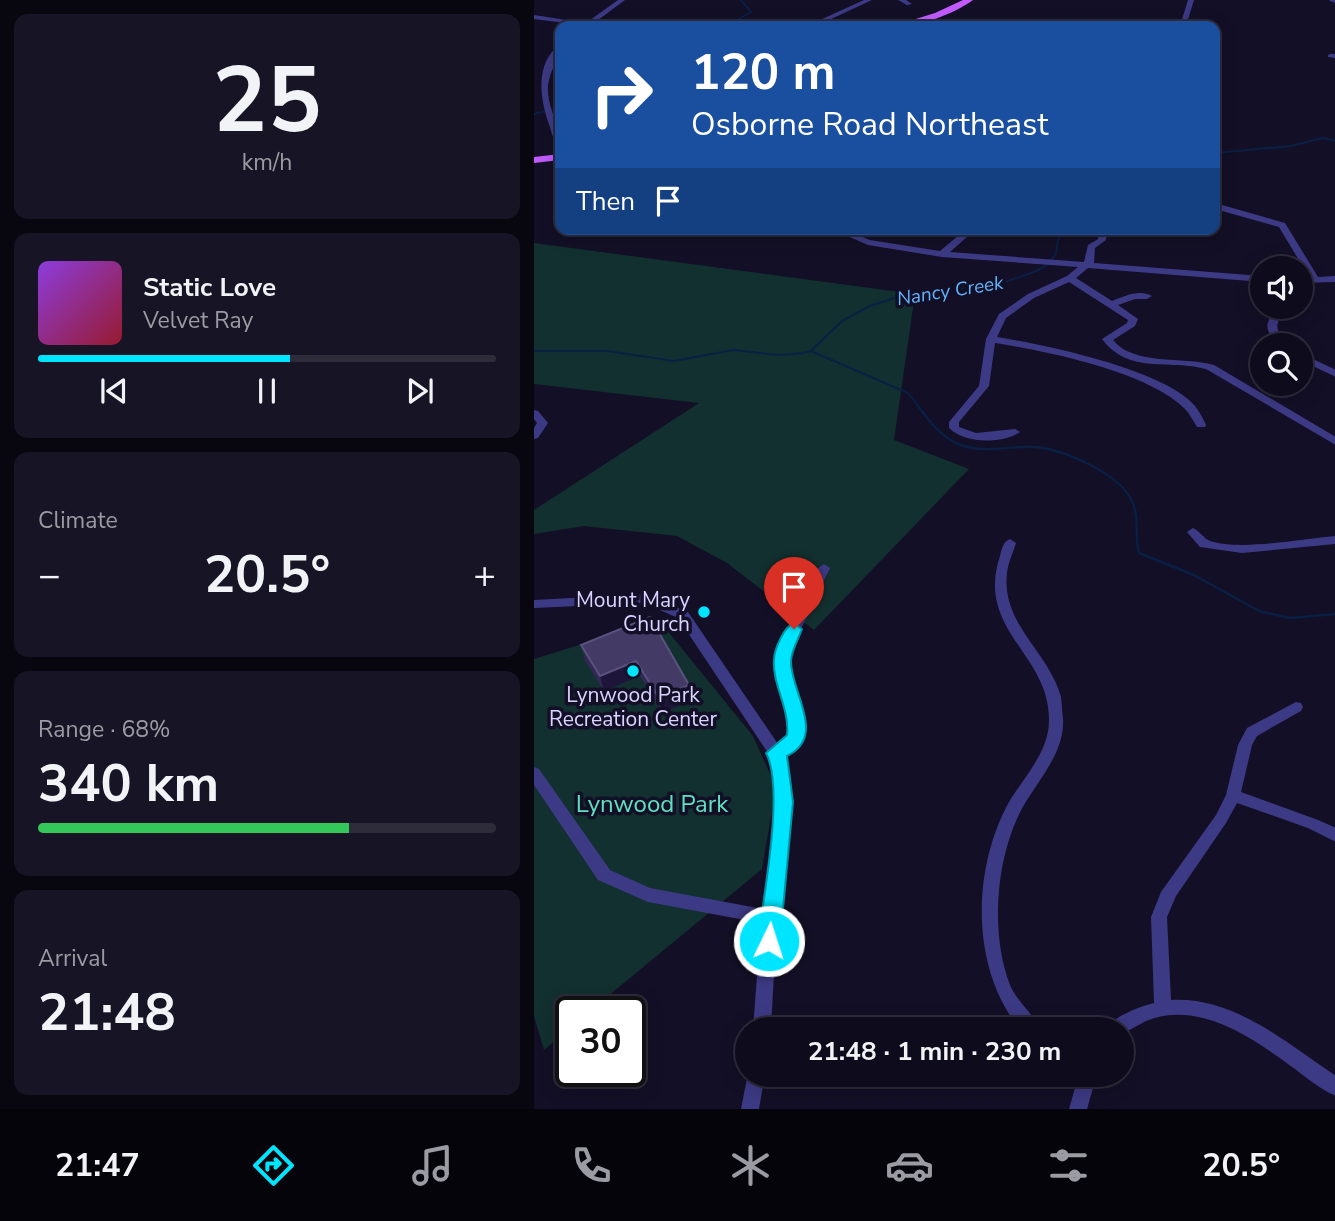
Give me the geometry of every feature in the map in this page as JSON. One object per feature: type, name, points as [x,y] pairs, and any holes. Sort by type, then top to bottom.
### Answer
[{"type":"main road","points":[[916,21],[938,15],[969,0]]},
{"type":"main road","points":[[534,160],[555,158]]},
{"type":"street","points":[[594,21],[622,0]]},
{"type":"street","points":[[827,21],[823,20],[869,0]]},
{"type":"street","points":[[901,0],[909,4]]},
{"type":"street","points":[[1185,21],[1191,0]]},
{"type":"street","points":[[534,17],[558,21]]},
{"type":"street","points":[[555,51],[545,61],[539,86],[555,126]]},
{"type":"street","points":[[1220,207],[1282,225],[1315,280],[1335,279]]},
{"type":"street","points":[[853,235],[886,246],[942,254],[1250,278]]},
{"type":"street","points":[[942,254],[964,235]]},
{"type":"street","points":[[1015,432],[975,438],[953,428],[954,422],[984,386],[991,339],[1002,316],[1031,296],[1070,278],[1090,262],[1091,247],[1104,235]]},
{"type":"street","points":[[1070,278],[1113,304],[1134,322],[1107,339],[1134,359],[1193,362],[1210,367],[1335,442]]},
{"type":"street","points":[[1113,304],[1134,296],[1147,296]]},
{"type":"street","points":[[991,339],[1062,352],[1113,366],[1176,398],[1194,411],[1201,425]]},
{"type":"street","points":[[1313,363],[1335,374]]},
{"type":"street","points":[[534,413],[543,423],[534,436]]},
{"type":"street","points":[[1193,532],[1204,544],[1242,549],[1335,540]]},
{"type":"street","points":[[1010,543],[999,576],[1000,602],[1048,684],[1054,700],[1056,722],[1045,758],[1008,819],[994,870],[992,917],[995,960],[1002,985],[1021,1017]]},
{"type":"street","points":[[776,753],[789,747],[796,737],[798,722],[782,660],[784,650],[824,568]]},
{"type":"street","points":[[534,604],[646,598],[683,615],[781,761],[784,802],[770,917],[763,1017]]},
{"type":"street","points":[[1163,1006],[1159,917],[1169,892],[1221,819],[1233,795],[1245,745],[1252,732],[1296,707]]},
{"type":"street","points":[[534,773],[604,875],[648,895],[770,917]]},
{"type":"street","points":[[1233,795],[1301,819],[1335,836]]},
{"type":"street","points":[[1134,1018],[1152,1008],[1163,1006],[1200,1007],[1222,1015],[1335,1087]]},
{"type":"street","points":[[750,1109],[754,1087]]},
{"type":"street","points":[[1078,1109],[1083,1087]]},
{"type":"green space","points":[[534,243],[915,294],[894,440],[969,469],[814,630],[727,563],[677,536],[584,526],[534,534],[534,510],[699,403],[534,384]]},
{"type":"green space","name":"Lynwood Park","points":[[650,623],[666,629],[753,736],[776,787],[762,869],[608,996],[555,996],[555,1041],[544,1050],[534,1016],[534,659]]},
{"type":"building","name":"Lynwood Park Recreation Center","points":[[650,617],[689,685],[659,698],[636,661],[600,676],[581,645]]},
{"type":"waterway","points":[[735,21],[751,12],[741,0]]},
{"type":"waterway","points":[[534,114],[555,108]]},
{"type":"waterway","name":"Nancy Creek","points":[[1220,153],[1291,146],[1323,138],[1336,141]]},
{"type":"waterway","name":"Nancy Creek","points":[[811,351],[842,321],[870,306],[897,297],[1002,283],[1034,272],[1049,264],[1056,253],[1061,235]]},
{"type":"waterway","name":"Nancy Creek","points":[[534,351],[607,351],[674,361],[733,350],[779,355],[811,351]]},
{"type":"waterway","points":[[811,351],[908,393],[919,407]]},
{"type":"waterway","points":[[918,406],[942,434],[961,445],[979,449],[1048,449],[1076,458],[1104,473],[1126,491],[1132,501],[1136,514],[1139,553],[1194,575],[1259,611],[1290,618],[1336,614]]},
{"type":"place","name":"Mount Mary Church","points":[[704,612]]},
{"type":"place","name":"Lynwood Park Recreation Center","points":[[633,671]]},
{"type":"route","points":[[769,941],[784,802],[781,761],[776,753],[789,747],[796,737],[798,722],[782,660],[794,629]]}]
